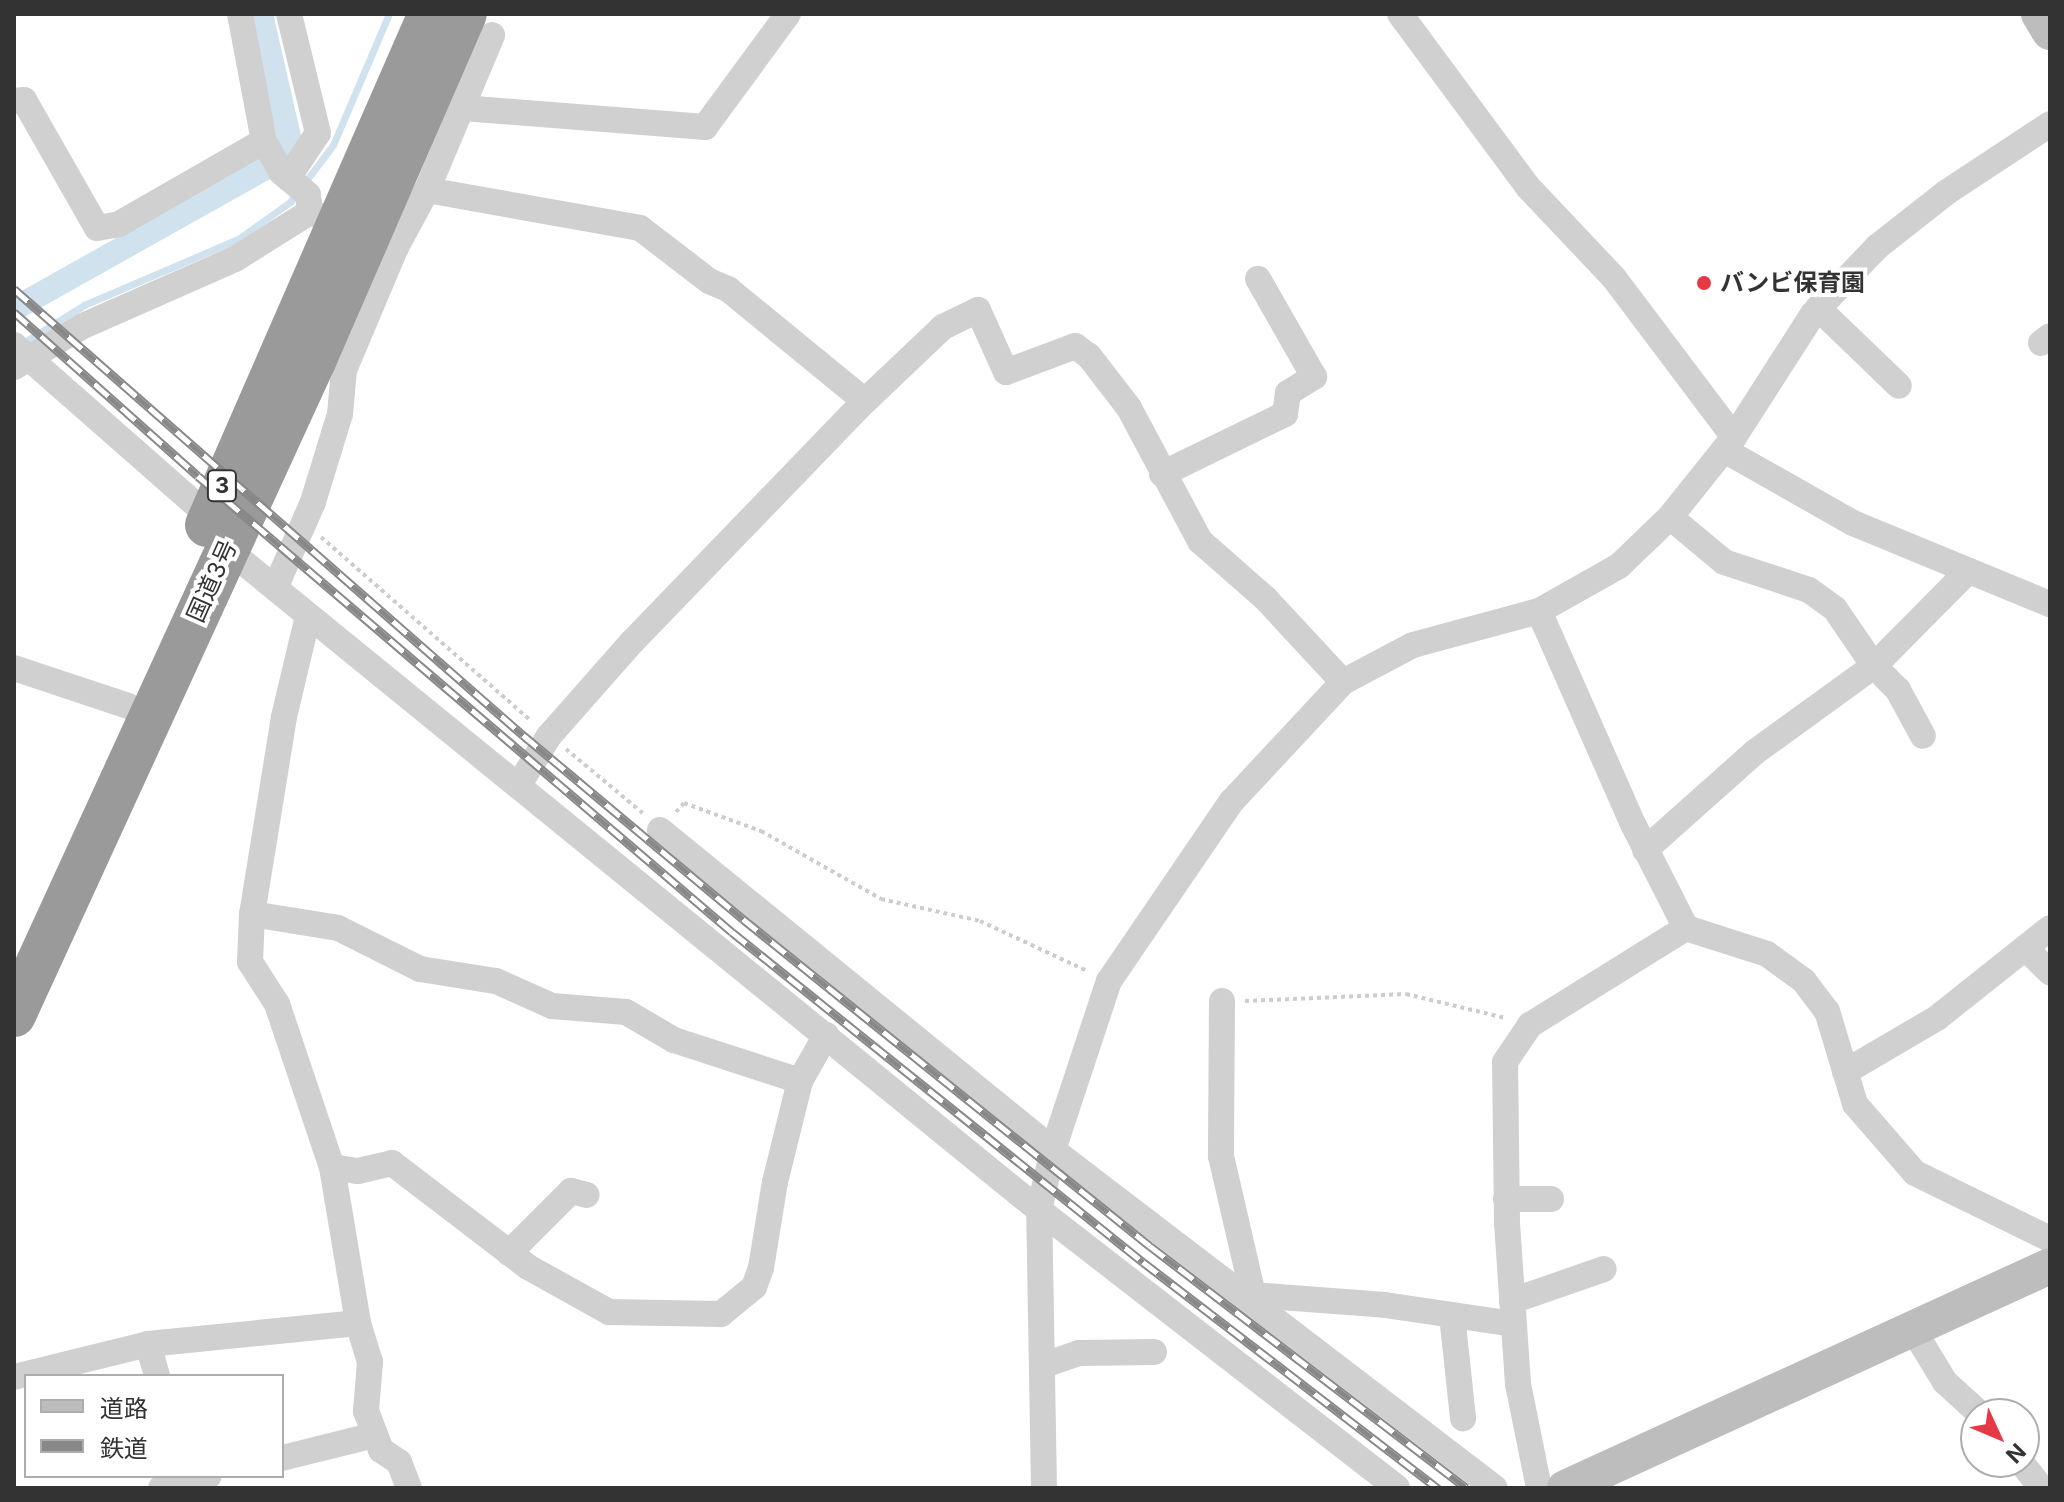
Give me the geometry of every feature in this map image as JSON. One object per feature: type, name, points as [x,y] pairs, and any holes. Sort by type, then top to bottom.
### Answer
[{"type":"highway","name":"国道3号","points":[[14,1015],[219,533],[312,193],[430,14]]},
{"type":"highway","name":"国道3号","points":[[312,193],[479,24]]},
{"type":"highway","name":"国道3号","points":[[14,958],[128,706],[219,533]]},
{"type":"street","points":[[240,14],[312,193],[344,370],[340,414],[304,522],[275,588]]},
{"type":"street","points":[[289,14],[318,133],[312,193],[235,259],[20,356],[308,616],[520,783],[1039,1210],[1397,1488]]},
{"type":"street","points":[[463,108],[705,127],[788,14]]},
{"type":"street","points":[[1400,14],[1528,187],[1614,278],[1729,443],[1853,523],[2050,604]]},
{"type":"street","points":[[2039,14],[2050,32]]},
{"type":"street","points":[[427,190],[463,108],[479,24]]},
{"type":"street","points":[[14,101],[24,100],[97,228],[312,193],[427,190],[640,228],[709,281],[728,289],[865,401]]},
{"type":"street","points":[[1044,1488],[1060,1361],[1039,1210],[1053,1150],[1109,981],[1232,801],[1343,682],[1413,645],[1539,611],[1619,566],[1670,517],[1729,443],[1818,308],[1877,247],[1947,192],[2050,124]]},
{"type":"street","points":[[1162,474],[1285,414],[1288,393],[1314,377],[1258,279]]},
{"type":"street","points":[[1818,308],[1899,386]]},
{"type":"street","points":[[520,783],[549,736],[865,401],[943,327],[978,310],[1006,372],[1075,346],[1089,356],[1129,408],[1200,541],[1266,599],[1343,682]]},
{"type":"street","points":[[1670,517],[1724,562],[1809,590],[1835,609],[1874,666],[1898,690],[1923,736]]},
{"type":"street","points":[[1645,850],[1790,724],[1874,666],[1968,571]]},
{"type":"street","points":[[1539,611],[1645,850],[1686,928],[1767,954],[1804,981],[1827,1011],[1855,1104],[1915,1173],[2050,1239]]},
{"type":"street","points":[[308,616],[284,717],[252,914],[250,962],[277,1004],[332,1167],[358,1323],[370,1362],[366,1411],[381,1450],[399,1462],[409,1488]]},
{"type":"street","points":[[14,668],[128,706]]},
{"type":"street","points":[[660,830],[1053,1150],[1495,1488]]},
{"type":"street","points":[[252,914],[338,928],[420,969],[496,981],[552,1006],[626,1012],[674,1040],[800,1081]]},
{"type":"street","points":[[1539,1488],[1518,1384],[1506,1199],[1505,1062],[1530,1025],[1686,928]]},
{"type":"street","points":[[1845,1072],[1937,1018],[2050,928]]},
{"type":"street","points":[[2025,948],[2050,972]]},
{"type":"street","points":[[1222,1001],[1221,1156],[1253,1295],[1452,1315],[1513,1312],[1604,1269]]},
{"type":"street","points":[[332,1167],[358,1171],[392,1163],[509,1253],[609,1312],[721,1314],[754,1287],[761,1268],[775,1182],[800,1081],[826,1035]]},
{"type":"street","points":[[509,1253],[571,1191],[587,1195]]},
{"type":"street","points":[[1506,1199],[1551,1199]]},
{"type":"street","points":[[1565,1488],[1914,1331],[2050,1266]]},
{"type":"street","points":[[1452,1315],[1463,1418]]},
{"type":"street","points":[[26,1374],[148,1344],[358,1323]]},
{"type":"street","points":[[1914,1331],[1945,1382],[1962,1398]]},
{"type":"street","points":[[148,1344],[156,1374]]},
{"type":"street","points":[[1060,1361],[1154,1352]]},
{"type":"street","points":[[284,1458],[375,1435]]},
{"type":"path","points":[[304,522],[660,830],[684,803],[761,831],[881,899],[980,921],[1109,981]]},
{"type":"path","points":[[1222,1001],[1354,1000],[1406,994],[1530,1025]]},
{"type":"waterway","points":[[14,309],[285,157],[290,141],[261,14]]},
{"type":"waterway","points":[[23,343],[84,305],[238,239],[290,202],[333,145],[389,14]]},
{"type":"railway","points":[[14,289],[523,735],[743,919],[1150,1246],[1466,1488]]},
{"type":"railway","points":[[14,312],[198,476],[732,932],[1143,1262],[1438,1488]]},
{"type":"place","name":"バンビ保育園","points":[[1704,283]]}]
